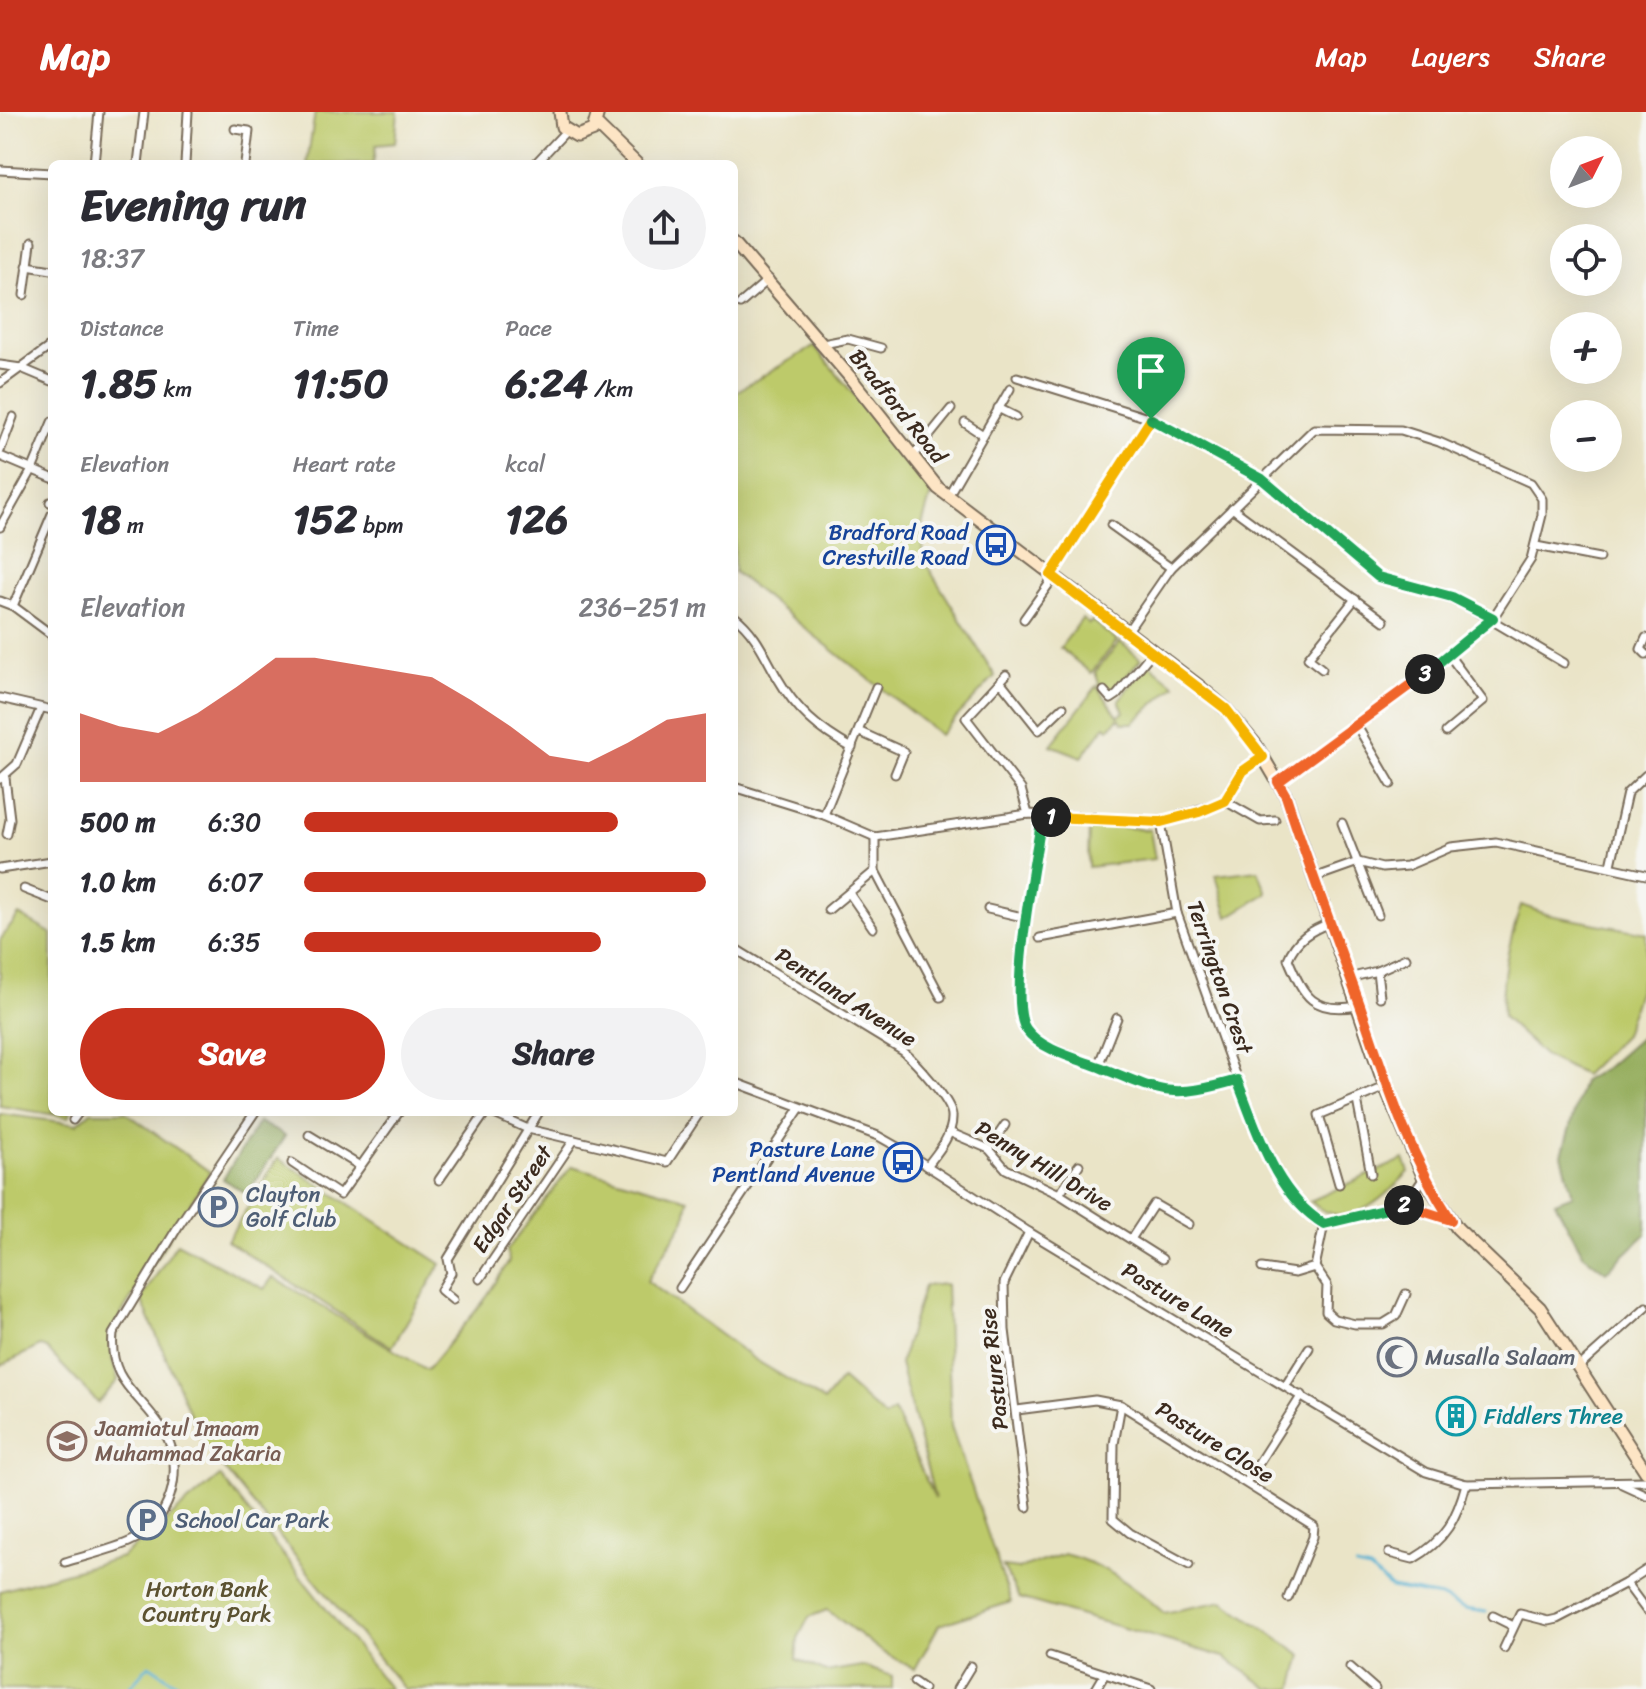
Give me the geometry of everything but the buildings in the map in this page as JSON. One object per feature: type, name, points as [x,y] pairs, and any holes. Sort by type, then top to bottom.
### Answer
[{"type":"street","points":[[94,160],[99,112]]},
{"type":"street","points":[[138,160],[144,112]]},
{"type":"street","points":[[185,160],[188,112]]},
{"type":"street","points":[[560,112],[560,121],[566,131],[583,136],[597,118],[634,160]]},
{"type":"street","points":[[235,129],[249,131],[245,160]]},
{"type":"street","points":[[539,160],[566,131]]},
{"type":"street","points":[[0,170],[48,173]]},
{"type":"street","points":[[24,295],[31,243]]},
{"type":"street","name":"Bradford Road","points":[[738,246],[769,279],[948,496],[1226,709],[1263,757],[1278,782],[1360,1006],[1385,1087],[1424,1178],[1451,1220],[1540,1308],[1646,1472]]},
{"type":"street","points":[[27,266],[48,269]]},
{"type":"street","points":[[740,304],[769,279]]},
{"type":"street","points":[[823,344],[848,339],[881,348]]},
{"type":"street","points":[[0,383],[48,348]]},
{"type":"street","points":[[0,365],[21,368],[48,379]]},
{"type":"street","points":[[1017,377],[1151,419],[1262,479],[1378,577],[1452,597],[1493,618],[1564,663]]},
{"type":"street","points":[[948,496],[1010,389]]},
{"type":"street","points":[[998,408],[1016,417]]},
{"type":"street","points":[[913,456],[951,409]]},
{"type":"street","points":[[13,417],[0,454],[48,476]]},
{"type":"street","points":[[1024,619],[1151,419]]},
{"type":"street","points":[[965,423],[983,435]]},
{"type":"street","points":[[1127,632],[1171,568],[1314,429],[1401,430],[1439,442],[1531,483],[1542,499],[1536,546],[1493,618],[1357,726],[1278,782]]},
{"type":"street","points":[[0,527],[32,470],[48,432]]},
{"type":"street","points":[[1232,508],[1384,621]]},
{"type":"street","points":[[13,606],[48,523]]},
{"type":"street","points":[[1111,525],[1171,568]]},
{"type":"street","points":[[1536,546],[1599,558]]},
{"type":"street","points":[[1322,669],[1308,658],[1355,599]]},
{"type":"street","points":[[0,601],[13,606],[48,632]]},
{"type":"street","points":[[738,620],[761,646],[803,716],[852,748]]},
{"type":"street","points":[[1646,638],[1641,649],[1646,654]]},
{"type":"street","points":[[1111,699],[1153,651]]},
{"type":"street","points":[[1446,732],[1483,701],[1449,655]]},
{"type":"street","points":[[1028,814],[1021,789],[966,718],[1003,678],[1039,730],[1063,707]]},
{"type":"street","points":[[824,815],[876,687]]},
{"type":"street","points":[[1104,691],[1117,707]]},
{"type":"street","points":[[0,698],[48,709]]},
{"type":"street","points":[[7,834],[10,819],[2,779],[17,764],[41,708]]},
{"type":"street","points":[[1357,726],[1391,784]]},
{"type":"street","points":[[860,732],[904,752],[895,774]]},
{"type":"street","points":[[738,788],[824,815],[875,837],[1028,814],[1161,822],[1225,801],[1243,771],[1263,757]]},
{"type":"street","points":[[1611,865],[1627,793],[1644,780]]},
{"type":"street","points":[[1225,801],[1260,821],[1275,820]]},
{"type":"street","points":[[1042,817],[1018,998],[1026,1029],[1043,1044],[1162,1092],[1199,1091],[1237,1080]]},
{"type":"street","name":"Terrington Crest","points":[[1161,822],[1177,913],[1237,1080],[1272,1166],[1298,1203],[1324,1224]]},
{"type":"street","points":[[1342,823],[1378,915]]},
{"type":"street","points":[[875,837],[875,871],[941,997]]},
{"type":"street","points":[[1313,878],[1326,876],[1358,862],[1382,868],[1407,866],[1451,847],[1496,842],[1646,875]]},
{"type":"street","points":[[0,869],[48,862]]},
{"type":"street","points":[[828,910],[875,871]]},
{"type":"street","points":[[24,889],[48,898]]},
{"type":"street","points":[[849,893],[873,928]]},
{"type":"street","points":[[988,909],[1027,918]]},
{"type":"street","points":[[1040,938],[1177,913]]},
{"type":"street","points":[[1330,923],[1312,929],[1296,944],[1288,959],[1304,995],[1320,1007],[1360,1006]]},
{"type":"street","name":"Pentland Avenue","points":[[738,950],[903,1051],[949,1106],[953,1115],[949,1132]]},
{"type":"street","points":[[1349,978],[1377,971],[1406,958]]},
{"type":"street","points":[[1377,971],[1380,997]]},
{"type":"street","points":[[1098,1066],[1117,1018]]},
{"type":"street","name":"Pasture Lane","points":[[738,1084],[878,1136],[1029,1232],[1426,1472],[1466,1484],[1646,1481]]},
{"type":"street","points":[[1339,1184],[1319,1115],[1385,1087]]},
{"type":"street","points":[[1357,1100],[1371,1174]]},
{"type":"street","points":[[680,1288],[800,1108]]},
{"type":"street","points":[[73,1120],[76,1116]]},
{"type":"street","points":[[65,1562],[132,1541],[166,1507],[173,1486],[174,1455],[164,1432],[115,1369],[113,1334],[179,1225],[252,1116]]},
{"type":"street","points":[[292,1163],[340,1195],[394,1116]]},
{"type":"street","points":[[439,1180],[485,1116]]},
{"type":"street","points":[[497,1116],[528,1129],[667,1162],[697,1116]]},
{"type":"street","points":[[453,1300],[441,1290],[451,1273],[448,1259],[536,1116]]},
{"type":"street","points":[[989,1149],[1005,1125]]},
{"type":"street","points":[[927,1166],[949,1132]]},
{"type":"street","name":"Penny Hill Drive","points":[[949,1132],[989,1149],[1006,1169],[1059,1194],[1162,1259]]},
{"type":"street","points":[[309,1135],[360,1166]]},
{"type":"street","name":"Edgar Street","points":[[480,1279],[574,1140]]},
{"type":"street","points":[[1059,1194],[1079,1165]]},
{"type":"street","points":[[1406,1204],[1424,1178]]},
{"type":"street","points":[[1131,1239],[1154,1204],[1189,1224]]},
{"type":"street","points":[[1406,1294],[1396,1316],[1383,1324],[1334,1319],[1326,1312],[1327,1285],[1315,1267],[1324,1224],[1406,1204],[1451,1220]]},
{"type":"street","name":"Pasture Rise","points":[[1027,1507],[1005,1330],[1004,1283],[1029,1232]]},
{"type":"street","points":[[1262,1268],[1295,1273],[1315,1267]]},
{"type":"street","points":[[1580,1366],[1646,1307]]},
{"type":"street","points":[[1286,1385],[1309,1348]]},
{"type":"street","points":[[1247,1481],[1302,1395]]},
{"type":"street","name":"Pasture Close","points":[[1017,1410],[1095,1400],[1121,1405],[1247,1481],[1314,1526],[1313,1537],[1288,1598]]},
{"type":"street","points":[[1121,1405],[1114,1444],[1113,1519],[1130,1533],[1189,1565]]},
{"type":"street","name":"Pasture Lane","points":[[1619,1483],[1646,1495]]},
{"type":"street","points":[[1389,1553],[1413,1559],[1434,1548],[1451,1527],[1466,1484]]},
{"type":"street","points":[[1504,1648],[1520,1614],[1548,1621],[1571,1614],[1646,1570]]},
{"type":"street","points":[[1626,1583],[1646,1610]]},
{"type":"street","points":[[1493,1616],[1513,1626]]},
{"type":"street","points":[[1050,1656],[1151,1689]]},
{"type":"street","points":[[957,1689],[971,1666]]},
{"type":"street","points":[[1350,1667],[1375,1689]]},
{"type":"street","points":[[1096,1689],[1105,1674]]},
{"type":"street","points":[[914,1682],[924,1689]]},
{"type":"green space","points":[[315,112],[398,112],[395,143],[376,145],[374,160],[308,160]]},
{"type":"green space","points":[[814,346],[932,490],[921,529],[923,559],[995,676],[940,735],[738,575],[738,391]]},
{"type":"green space","points":[[1082,619],[1089,624],[1092,621],[1117,641],[1091,673],[1060,648]]},
{"type":"green space","points":[[1120,642],[1141,659],[1114,690],[1101,689],[1095,672]]},
{"type":"green space","points":[[1148,663],[1175,685],[1133,723],[1123,723],[1119,718],[1109,729],[1105,726],[1082,757],[1051,745],[1097,686],[1118,716],[1124,712],[1119,700]]},
{"type":"green space","points":[[1089,824],[1150,830],[1155,859],[1088,867]]},
{"type":"green space","points":[[1258,870],[1267,893],[1228,917],[1216,875]]},
{"type":"green space","points":[[1521,905],[1549,915],[1646,933],[1646,967],[1624,1035],[1584,1075],[1545,1056],[1503,1017],[1506,960]]},
{"type":"green space","points":[[19,915],[48,932],[48,1114],[0,1106],[0,940]]},
{"type":"green space","points":[[1646,1033],[1646,1234],[1606,1272],[1583,1254],[1555,1202],[1573,1195],[1562,1155],[1583,1081],[1608,1066]]},
{"type":"green space","points":[[0,1114],[77,1124],[86,1116],[131,1116],[210,1172],[117,1321],[112,1359],[118,1380],[98,1403],[47,1349],[40,1346],[0,1366]]},
{"type":"green space","points":[[259,1122],[285,1136],[247,1194],[223,1179]]},
{"type":"green space","points":[[278,1158],[441,1264],[392,1347],[227,1241]]},
{"type":"green space","points":[[1404,1159],[1409,1172],[1363,1210],[1337,1215],[1324,1211],[1310,1201]]},
{"type":"green space","name":"Clayton Golf Club","points":[[572,1166],[688,1199],[685,1219],[647,1281],[754,1359],[824,1401],[842,1379],[885,1417],[894,1411],[935,1499],[900,1364],[924,1286],[946,1284],[951,1426],[1011,1602],[939,1625],[915,1669],[884,1653],[827,1610],[809,1617],[798,1638],[796,1659],[826,1672],[862,1666],[892,1676],[892,1689],[404,1689],[202,1442],[141,1299],[177,1243],[264,1289],[273,1277],[427,1370],[483,1302],[509,1261],[507,1250]]},
{"type":"green space","name":"Horton Bank Country Park","points":[[220,1476],[390,1689],[0,1689],[0,1591],[122,1557]]},
{"type":"green space","points":[[1064,1554],[1118,1577],[1164,1613],[1223,1601],[1302,1655],[1293,1689],[1270,1689],[1224,1657],[1019,1598],[1003,1567],[1019,1569]]},
{"type":"waterway","points":[[1356,1567],[1370,1570],[1391,1588],[1441,1597],[1465,1609],[1486,1612]]},
{"type":"waterway","points":[[128,1689],[149,1665],[185,1689]]},
{"type":"place","name":"Bradford Road Crestville Road","points":[[996,545]]},
{"type":"place","name":"Pasture Lane Pentland Avenue","points":[[903,1162]]},
{"type":"place","name":"Clayton Golf Club","points":[[218,1207]]},
{"type":"place","name":"Musalla Salaam","points":[[1397,1357]]},
{"type":"place","name":"Fiddlers Three","points":[[1456,1416]]},
{"type":"place","name":"Jaamiatul Imaam Muhammad Zakaria","points":[[67,1441]]},
{"type":"place","name":"School Car Park","points":[[147,1520]]},
{"type":"route","points":[[1151,419],[1262,479],[1378,577],[1452,597],[1493,618],[1408,688],[1307,764],[1278,782],[1286,796],[1360,1006],[1385,1087],[1424,1178],[1451,1220],[1406,1204],[1324,1224],[1298,1203],[1272,1166],[1237,1080],[1199,1091],[1162,1092],[1043,1044],[1026,1029],[1021,1016],[1018,998],[1042,817],[1161,822],[1199,812],[1225,801],[1243,771],[1263,757],[1226,709],[1051,575],[1151,419]]}]
